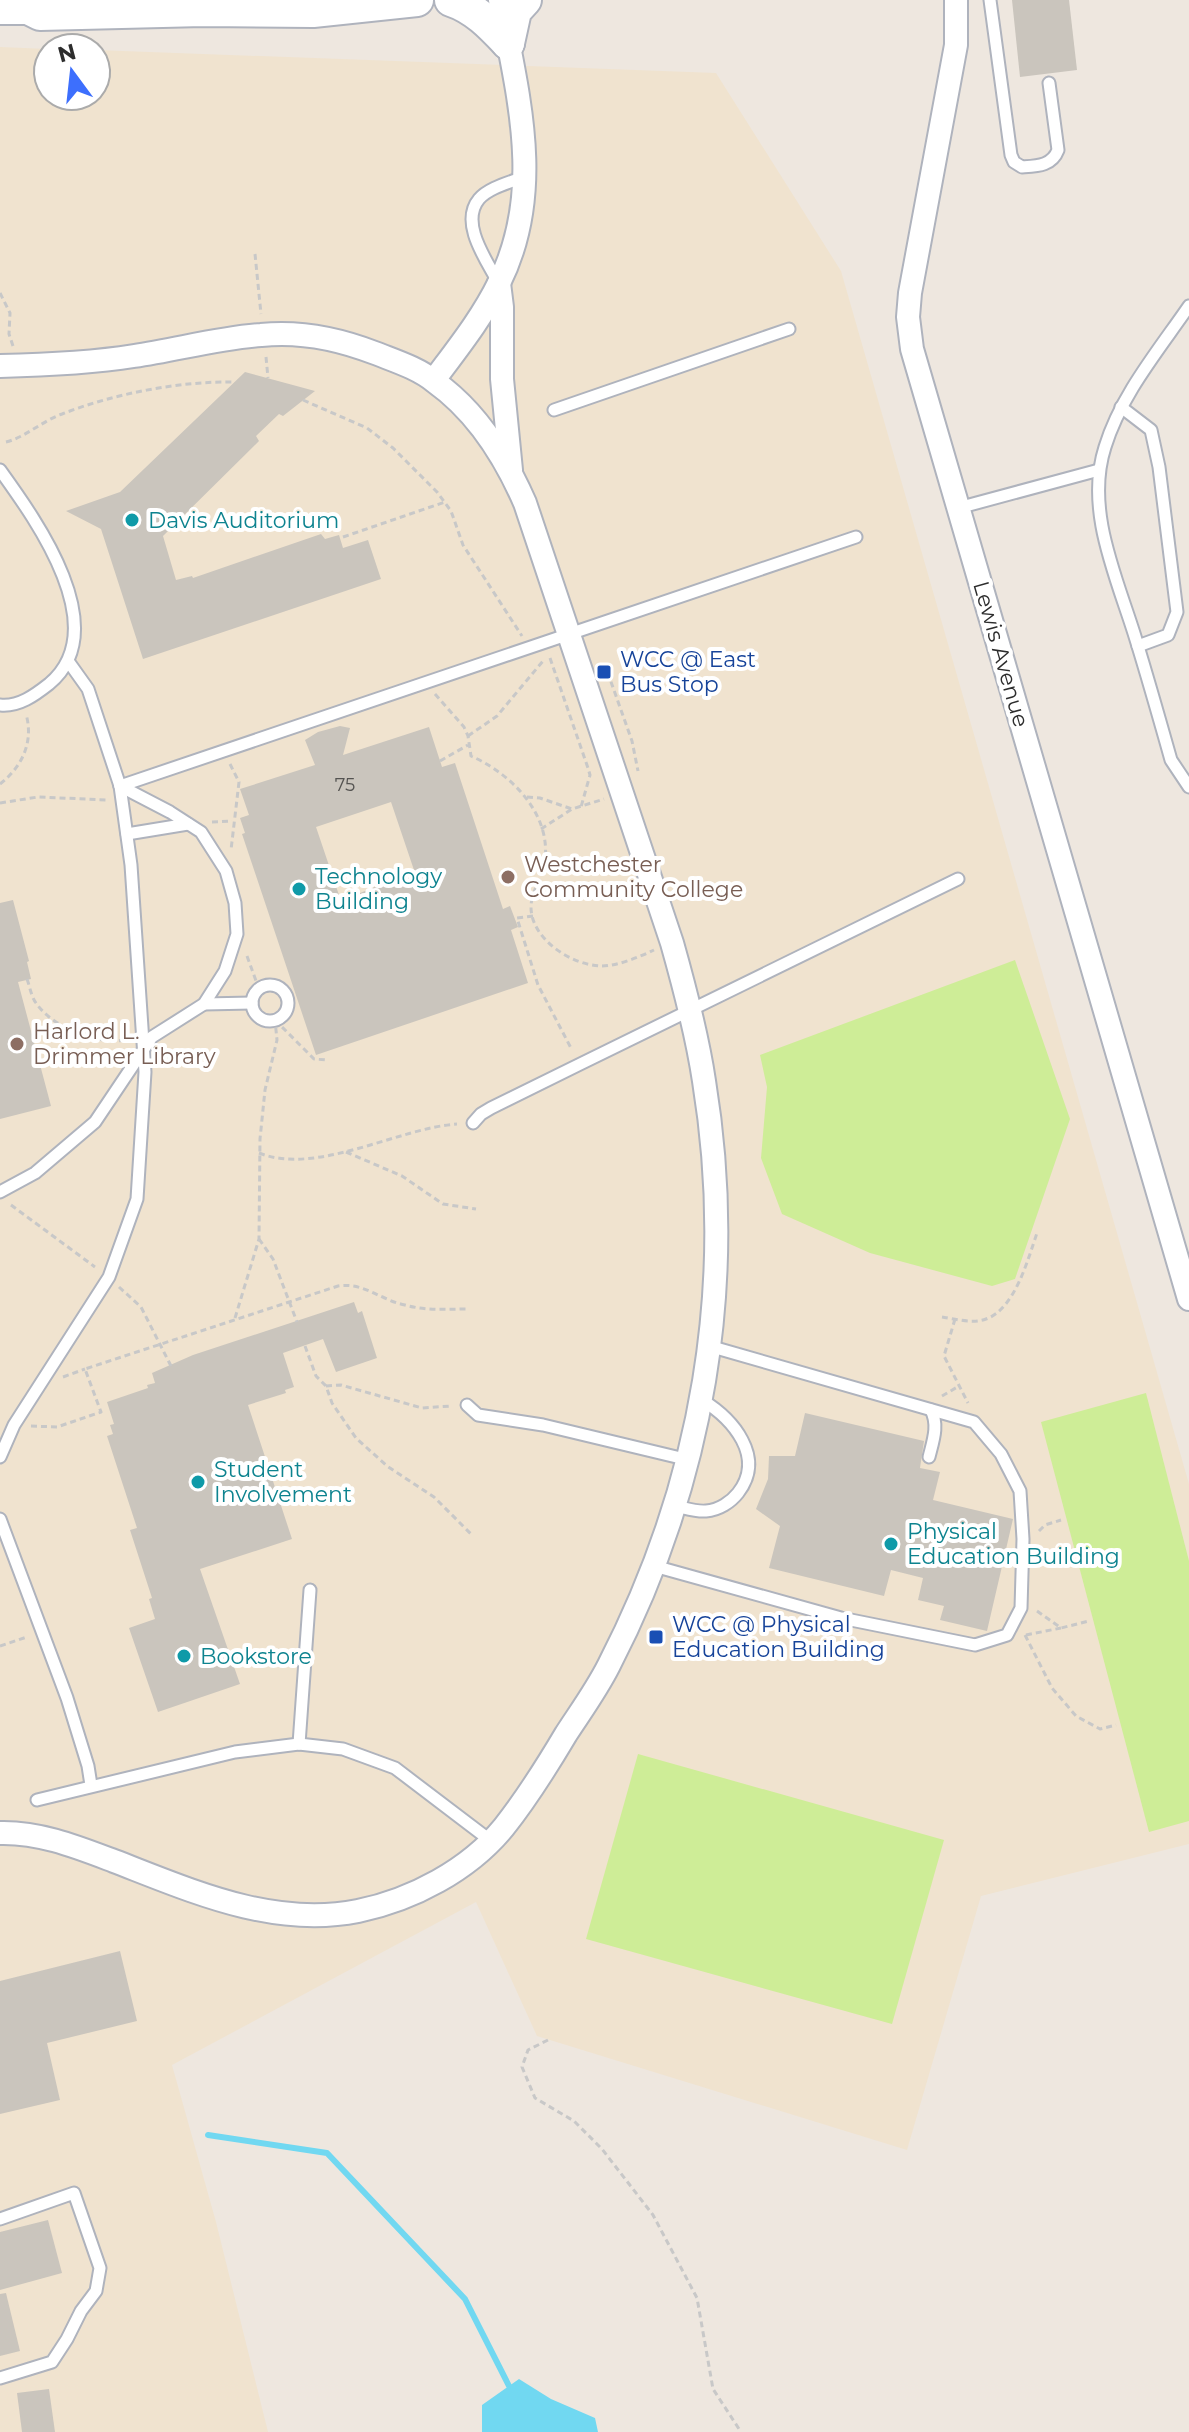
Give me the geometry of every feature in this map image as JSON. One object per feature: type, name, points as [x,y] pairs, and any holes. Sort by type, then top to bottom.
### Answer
[{"type":"main road","points":[[14,8],[67,0]]},
{"type":"main road","points":[[14,8],[40,14],[313,11],[417,0]]},
{"type":"main road","points":[[451,0],[464,4],[485,19],[508,43]]},
{"type":"main road","points":[[508,43],[515,11],[525,0]]},
{"type":"street","points":[[434,380],[499,283],[515,238],[526,176],[525,135],[500,0]]},
{"type":"street","name":"Lewis Avenue","points":[[956,0],[954,58],[910,293],[908,317],[912,349],[1189,1299]]},
{"type":"street","points":[[0,1833],[24,1832],[75,1846],[207,1897],[266,1912],[315,1916],[358,1911],[401,1899],[443,1878],[491,1841],[537,1781],[608,1667],[654,1566],[675,1506],[702,1400],[709,1346],[717,1221],[712,1136],[691,1010],[672,943],[511,470],[502,379],[499,283]]},
{"type":"street","points":[[0,366],[60,365],[134,356],[263,334],[319,337],[356,345],[434,380],[483,429],[511,470]]},
{"type":"lane","points":[[990,0],[1011,155],[1014,162],[1022,167],[1048,163],[1055,158],[1058,150],[1049,83]]},
{"type":"lane","points":[[499,283],[475,238],[473,214],[479,199],[493,189],[526,176]]},
{"type":"lane","points":[[1189,306],[1121,407],[1099,470],[1100,514],[1106,541],[1171,760],[1189,787]]},
{"type":"lane","points":[[554,410],[789,329]]},
{"type":"lane","points":[[1121,407],[1151,430],[1159,467],[1177,612],[1168,635],[1138,646]]},
{"type":"lane","points":[[0,470],[44,533],[63,576],[76,620],[68,661],[58,676],[33,697],[8,706],[0,705]]},
{"type":"lane","points":[[958,508],[1099,470]]},
{"type":"lane","points":[[120,786],[856,537]]},
{"type":"lane","points":[[0,1457],[14,1425],[109,1277],[137,1199],[145,1072],[131,865],[120,786],[88,689],[68,661]]},
{"type":"lane","points":[[0,1192],[35,1173],[95,1122],[142,1043],[204,1004],[225,971],[237,934],[235,903],[226,871],[201,832],[120,786]]},
{"type":"lane","points":[[127,834],[188,824]]},
{"type":"lane","points":[[473,1123],[481,1114],[578,1065],[744,987],[958,879]]},
{"type":"lane","points":[[269,985],[284,992],[287,1008],[275,1020],[259,1017],[252,1003],[259,989],[269,985]]},
{"type":"lane","points":[[204,1004],[252,1003]]},
{"type":"lane","points":[[654,1566],[841,1618],[975,1645],[1007,1635],[1021,1608],[1023,1548],[1020,1491],[1001,1454],[974,1422],[709,1346]]},
{"type":"lane","points":[[675,1506],[709,1511],[725,1506],[747,1479],[747,1448],[740,1434],[719,1410],[702,1400]]},
{"type":"lane","points":[[467,1405],[478,1415],[543,1425],[689,1460]]},
{"type":"lane","points":[[929,1457],[935,1431],[935,1418],[931,1410]]},
{"type":"lane","points":[[0,1519],[67,1698],[91,1785]]},
{"type":"lane","points":[[299,1744],[310,1590]]},
{"type":"lane","points":[[37,1800],[235,1752],[299,1744],[343,1749],[395,1768],[491,1841]]},
{"type":"lane","points":[[0,2219],[74,2193],[100,2268],[96,2291],[52,2362],[0,2378]]},
{"type":"path","points":[[255,254],[262,324]]},
{"type":"path","points":[[0,293],[10,313],[11,341],[19,351]]},
{"type":"path","points":[[266,356],[268,378]]},
{"type":"path","points":[[6,442],[61,414],[111,400],[204,381],[234,382]]},
{"type":"path","points":[[303,400],[367,428],[416,469],[451,511],[463,545],[529,646]]},
{"type":"path","points":[[343,537],[445,502]]},
{"type":"path","points":[[468,736],[497,716],[540,662],[552,657],[590,775],[581,807]]},
{"type":"path","points":[[599,671],[610,679],[632,741],[638,760],[636,780]]},
{"type":"path","points":[[425,681],[464,727],[471,756],[489,764],[513,782],[525,797],[541,829],[546,844],[545,858],[531,905],[539,934],[580,962],[601,966],[619,963],[661,947]]},
{"type":"path","points":[[0,784],[18,767],[25,754],[28,720],[24,710]]},
{"type":"path","points":[[440,761],[468,745]]},
{"type":"path","points":[[223,750],[239,782],[226,871]]},
{"type":"path","points":[[541,829],[572,809],[611,796]]},
{"type":"path","points":[[0,803],[38,797],[121,800]]},
{"type":"path","points":[[525,797],[540,798],[572,809]]},
{"type":"path","points":[[533,916],[517,918],[538,985],[578,1065]]},
{"type":"path","points":[[237,934],[259,989]]},
{"type":"path","points":[[27,979],[36,1002],[60,1023],[93,1039],[142,1043]]},
{"type":"path","points":[[275,1020],[314,1059],[327,1060]]},
{"type":"path","points":[[234,1319],[259,1239],[259,1153],[265,1090],[277,1040],[275,1020]]},
{"type":"path","points":[[259,1153],[275,1159],[314,1157],[389,1141],[434,1126],[473,1123]]},
{"type":"path","points":[[344,1151],[402,1176],[443,1204],[476,1209]]},
{"type":"path","points":[[10,1204],[109,1277],[141,1307],[171,1366]]},
{"type":"path","points":[[942,1317],[987,1319],[1004,1305],[1037,1233]]},
{"type":"path","points":[[259,1239],[273,1259],[297,1322]]},
{"type":"path","points":[[14,1425],[57,1427],[101,1412],[85,1369],[289,1301],[354,1284],[399,1304],[419,1309],[469,1309]]},
{"type":"path","points":[[955,1319],[944,1356],[971,1409],[974,1422]]},
{"type":"path","points":[[305,1346],[316,1376],[326,1386],[332,1403],[356,1438],[387,1466],[434,1497],[473,1536]]},
{"type":"path","points":[[326,1386],[341,1385],[422,1408],[467,1405]]},
{"type":"path","points":[[1023,1548],[1045,1525],[1061,1520]]},
{"type":"path","points":[[1021,1599],[1061,1628]]},
{"type":"path","points":[[1007,1635],[1026,1635],[1089,1621]]},
{"type":"path","points":[[0,1646],[43,1631]]},
{"type":"path","points":[[1026,1635],[1052,1688],[1076,1716],[1100,1729],[1116,1725]]},
{"type":"path","points":[[548,2040],[528,2050],[522,2067],[535,2098],[574,2121],[602,2149],[653,2215],[697,2298],[713,2389],[741,2432]]},
{"type":"shaded area","name":"Westchester Community College","points":[[0,47],[32,48],[32,112],[112,112],[112,51],[716,73],[841,271],[1189,1484],[1189,1844],[981,1896],[907,2150],[537,2036],[476,1902],[172,2065],[216,2222],[268,2432],[0,2432]]},
{"type":"green space","points":[[1015,960],[1070,1119],[1015,1279],[992,1286],[870,1253],[782,1214],[761,1158],[767,1087],[760,1055]]},
{"type":"green space","points":[[1146,1393],[1189,1561],[1189,1821],[1149,1832],[1041,1422]]},
{"type":"green space","points":[[638,1754],[944,1840],[892,2024],[586,1939]]},
{"type":"water","points":[[519,2379],[551,2399],[595,2418],[598,2432],[482,2432],[482,2405]]},
{"type":"building","points":[[1012,0],[1069,0],[1077,70],[1020,77]]},
{"type":"building","name":"Davis Auditorium","points":[[245,372],[315,391],[283,416],[279,414],[256,436],[259,441],[163,536],[176,580],[193,578],[321,534],[325,539],[339,535],[343,548],[368,540],[381,579],[143,659],[101,529],[66,511],[120,492]]},
{"type":"building","name":"Technology Building","points":[[340,726],[350,728],[343,755],[429,727],[442,767],[455,763],[503,909],[510,906],[518,927],[511,930],[528,983],[316,1055],[242,834],[245,833],[240,818],[249,815],[240,789],[315,765],[305,740],[318,732]],"holes":[[[391,802],[416,876],[377,886],[341,901],[316,827]]]},
{"type":"building","name":"Harlord L. Drimmer Library","points":[[13,900],[31,979],[18,982],[51,1106],[0,1119],[0,903]]},
{"type":"building","name":"Student Involvement","points":[[354,1302],[358,1313],[362,1311],[377,1358],[336,1372],[323,1339],[283,1353],[294,1387],[285,1390],[286,1393],[248,1405],[292,1539],[200,1569],[240,1684],[158,1712],[129,1628],[155,1619],[149,1599],[152,1598],[130,1530],[137,1528],[107,1436],[113,1434],[110,1425],[114,1424],[107,1402],[148,1388],[147,1385],[155,1383],[152,1373],[193,1355]]},
{"type":"building","name":"Physical Education Building","points":[[805,1413],[924,1441],[920,1468],[940,1472],[933,1500],[1013,1519],[987,1631],[940,1620],[944,1606],[918,1600],[923,1578],[891,1570],[884,1596],[769,1568],[780,1526],[756,1509],[768,1479],[769,1456],[795,1456]]},
{"type":"building","points":[[120,1951],[137,2021],[47,2043],[60,2100],[0,2114],[0,1981]]},
{"type":"building","points":[[48,2220],[62,2273],[0,2290],[0,2232]]},
{"type":"building","points":[[6,2293],[20,2351],[0,2356],[0,2294]]},
{"type":"building","points":[[49,2389],[55,2432],[22,2432],[17,2393]]},
{"type":"waterway","points":[[208,2135],[327,2153],[465,2299],[509,2386]]},
{"type":"place","name":"Davis Auditorium","points":[[132,520]]},
{"type":"place","name":"WCC @ East Bus Stop","points":[[604,672]]},
{"type":"place","name":"Westchester Community College","points":[[508,877]]},
{"type":"place","name":"Technology Building","points":[[299,889]]},
{"type":"place","name":"Harlord L. Drimmer Library","points":[[17,1044]]},
{"type":"place","name":"Student Involvement","points":[[198,1482]]},
{"type":"place","name":"Physical Education Building","points":[[891,1544]]},
{"type":"place","name":"WCC @ Physical Education Building","points":[[656,1637]]},
{"type":"place","name":"Bookstore","points":[[184,1656]]}]
